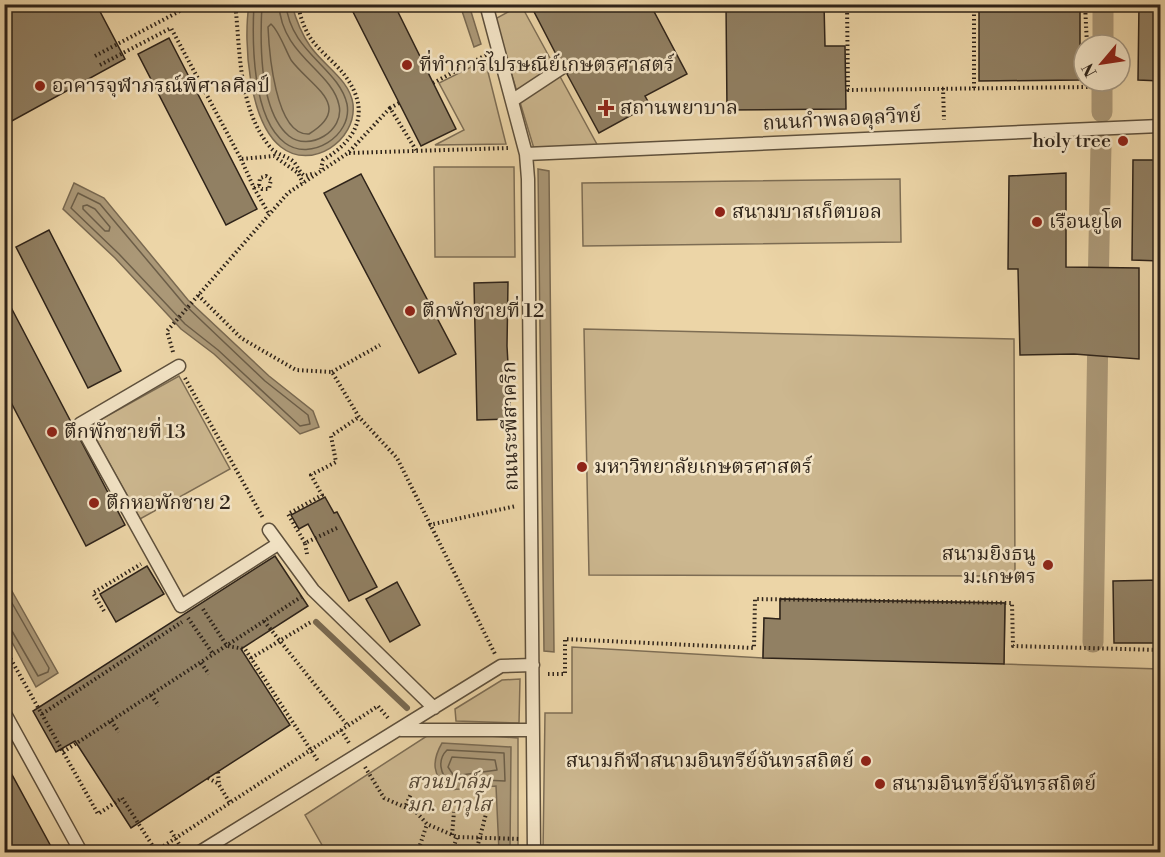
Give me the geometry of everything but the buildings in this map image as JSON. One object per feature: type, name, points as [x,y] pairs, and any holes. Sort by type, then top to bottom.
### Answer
[{"type":"lane","name":"ถนนระพีสาคริก","points":[[486,4],[526,154],[534,852]]},
{"type":"lane","points":[[513,100],[563,67]]},
{"type":"lane","name":"ถนนกำพลอดุลวิทย์","points":[[526,154],[1161,126]]},
{"type":"lane","points":[[178,366],[80,424],[152,557],[181,606],[278,544]]},
{"type":"lane","points":[[269,530],[313,590],[434,708]]},
{"type":"lane","points":[[200,852],[501,666],[533,665]]},
{"type":"lane","points":[[4,712],[81,852]]},
{"type":"lane","points":[[398,730],[532,730]]},
{"type":"path","points":[[95,56],[193,4]]},
{"type":"path","points":[[240,4],[236,12],[247,100],[261,134],[271,149],[294,162],[305,176],[322,169],[323,160],[349,140],[359,122],[359,101],[346,77],[312,39],[301,18],[298,4]]},
{"type":"path","points":[[847,4],[848,90],[1072,87]]},
{"type":"path","points":[[974,4],[974,88]]},
{"type":"path","points":[[1085,4],[1086,33]]},
{"type":"path","points":[[100,64],[171,28],[269,214]]},
{"type":"path","points":[[433,83],[489,54]]},
{"type":"path","points":[[943,88],[945,135]]},
{"type":"path","points":[[269,530],[178,366],[168,343],[167,331],[288,193],[348,153],[390,108],[399,103]]},
{"type":"path","points":[[390,108],[416,150]]},
{"type":"path","points":[[348,153],[512,147]]},
{"type":"path","points":[[241,159],[274,156],[298,173],[303,183]]},
{"type":"path","points":[[254,188],[259,186]]},
{"type":"path","points":[[196,297],[241,338],[296,370],[332,372],[380,345]]},
{"type":"path","points":[[332,372],[359,417],[397,458],[501,666]]},
{"type":"path","points":[[307,555],[305,543],[288,514],[322,495],[310,476],[336,462],[331,436],[359,417]]},
{"type":"path","points":[[429,525],[523,505]]},
{"type":"path","points":[[305,543],[339,527]]},
{"type":"path","points":[[104,611],[93,592],[152,557]]},
{"type":"path","points":[[63,752],[313,590]]},
{"type":"path","points":[[565,674],[565,639],[754,648],[755,599],[1012,603],[1013,646],[1161,650]]},
{"type":"path","points":[[42,714],[211,602]]},
{"type":"path","points":[[181,606],[213,654]]},
{"type":"path","points":[[202,608],[227,646],[245,649],[327,775]]},
{"type":"path","points":[[264,621],[348,726]]},
{"type":"path","points":[[251,658],[311,622]]},
{"type":"path","points":[[4,647],[98,814],[122,798],[156,851],[378,706]]},
{"type":"path","points":[[201,663],[209,674]]},
{"type":"path","points":[[151,695],[159,706]]},
{"type":"path","points":[[111,722],[120,732]]},
{"type":"path","points":[[358,756],[384,798],[405,806],[427,824],[454,836],[513,838]]},
{"type":"path","points":[[218,772],[219,785]]},
{"type":"path","points":[[208,778],[219,785],[230,803]]},
{"type":"path","points":[[405,806],[411,794]]},
{"type":"path","points":[[477,852],[487,810]]},
{"type":"path","points":[[452,852],[454,812]]},
{"type":"path","points":[[420,845],[427,824]]},
{"type":"path","points":[[171,831],[184,852]]},
{"type":"green space","points":[[521,5],[599,148],[535,152],[495,19]]},
{"type":"green space","points":[[485,60],[506,144],[435,145],[464,130],[439,83]]},
{"type":"green space","points":[[434,167],[514,167],[515,257],[435,257]]},
{"type":"green space","points":[[900,179],[901,242],[583,246],[582,183]]},
{"type":"green space","points":[[584,329],[1014,339],[1015,576],[589,575]]},
{"type":"green space","points":[[179,376],[230,469],[140,519],[89,426]]},
{"type":"green space","name":"สนามกีฬาสนามอินทรีย์จันทรสถิตย์","points":[[780,599],[1005,603],[1004,664],[1160,669],[1160,852],[543,852],[545,713],[572,713],[572,647],[763,658],[764,618],[780,619]]},
{"type":"green space","points":[[520,679],[519,723],[456,721],[455,709],[502,680]]},
{"type":"green space","name":"สวนปาล์ม มก. อาวุโส","points":[[433,732],[518,738],[518,852],[326,852],[305,815]]},
{"type":"water","points":[[249,5],[292,5],[299,26],[310,46],[347,87],[353,104],[352,117],[348,130],[330,148],[318,154],[305,156],[293,154],[281,147],[270,135],[255,101],[251,80],[247,39]]},
{"type":"water","points":[[460,5],[469,5],[481,44],[474,47]]},
{"type":"water","points":[[538,169],[549,171],[554,652],[544,651]]},
{"type":"water","points":[[74,183],[104,198],[188,300],[269,376],[313,411],[319,427],[300,434],[214,354],[181,329],[115,258],[63,209]]},
{"type":"water","points":[[4,577],[58,673],[36,687],[5,629]]},
{"type":"water","points":[[442,743],[511,747],[510,852],[499,852],[496,786],[448,790],[439,779],[435,768],[436,756]]},
{"type":"waterway","points":[[1103,4],[1103,33]]},
{"type":"waterway","points":[[1102,93],[1102,112]]},
{"type":"waterway","points":[[1098,294],[1101,145]]},
{"type":"waterway","points":[[1093,642],[1098,328]]},
{"type":"waterway","points":[[316,622],[407,708]]},
{"type":"place","name":"ที่ทำการไปรษณีย์เกษตรศาสตร์","points":[[407,65]]},
{"type":"place","name":"อาคารจุฬาภรณ์พิศาลศิลป์","points":[[40,86]]},
{"type":"place","name":"สถานพยาบาล","points":[[606,108]]},
{"type":"place","name":"holy tree","points":[[1123,141]]},
{"type":"place","name":"สนามบาสเก็ตบอล","points":[[720,212]]},
{"type":"place","name":"เรือนยูโด","points":[[1037,222]]},
{"type":"place","name":"ตึกพักชายที่ 12","points":[[410,311]]},
{"type":"place","name":"ตึกพักชายที่ 13","points":[[52,432]]},
{"type":"place","name":"มหาวิทยาลัยเกษตรศาสตร์","points":[[582,467]]},
{"type":"place","name":"ตึกหอพักชาย 2","points":[[94,503]]},
{"type":"place","name":"สนามยิงธนู ม.เกษตร","points":[[1048,565]]},
{"type":"place","name":"สนามกีฬาสนามอินทรีย์จันทรสถิตย์","points":[[866,761]]},
{"type":"place","name":"สนามอินทรีย์จันทรสถิตย์","points":[[880,784]]}]
